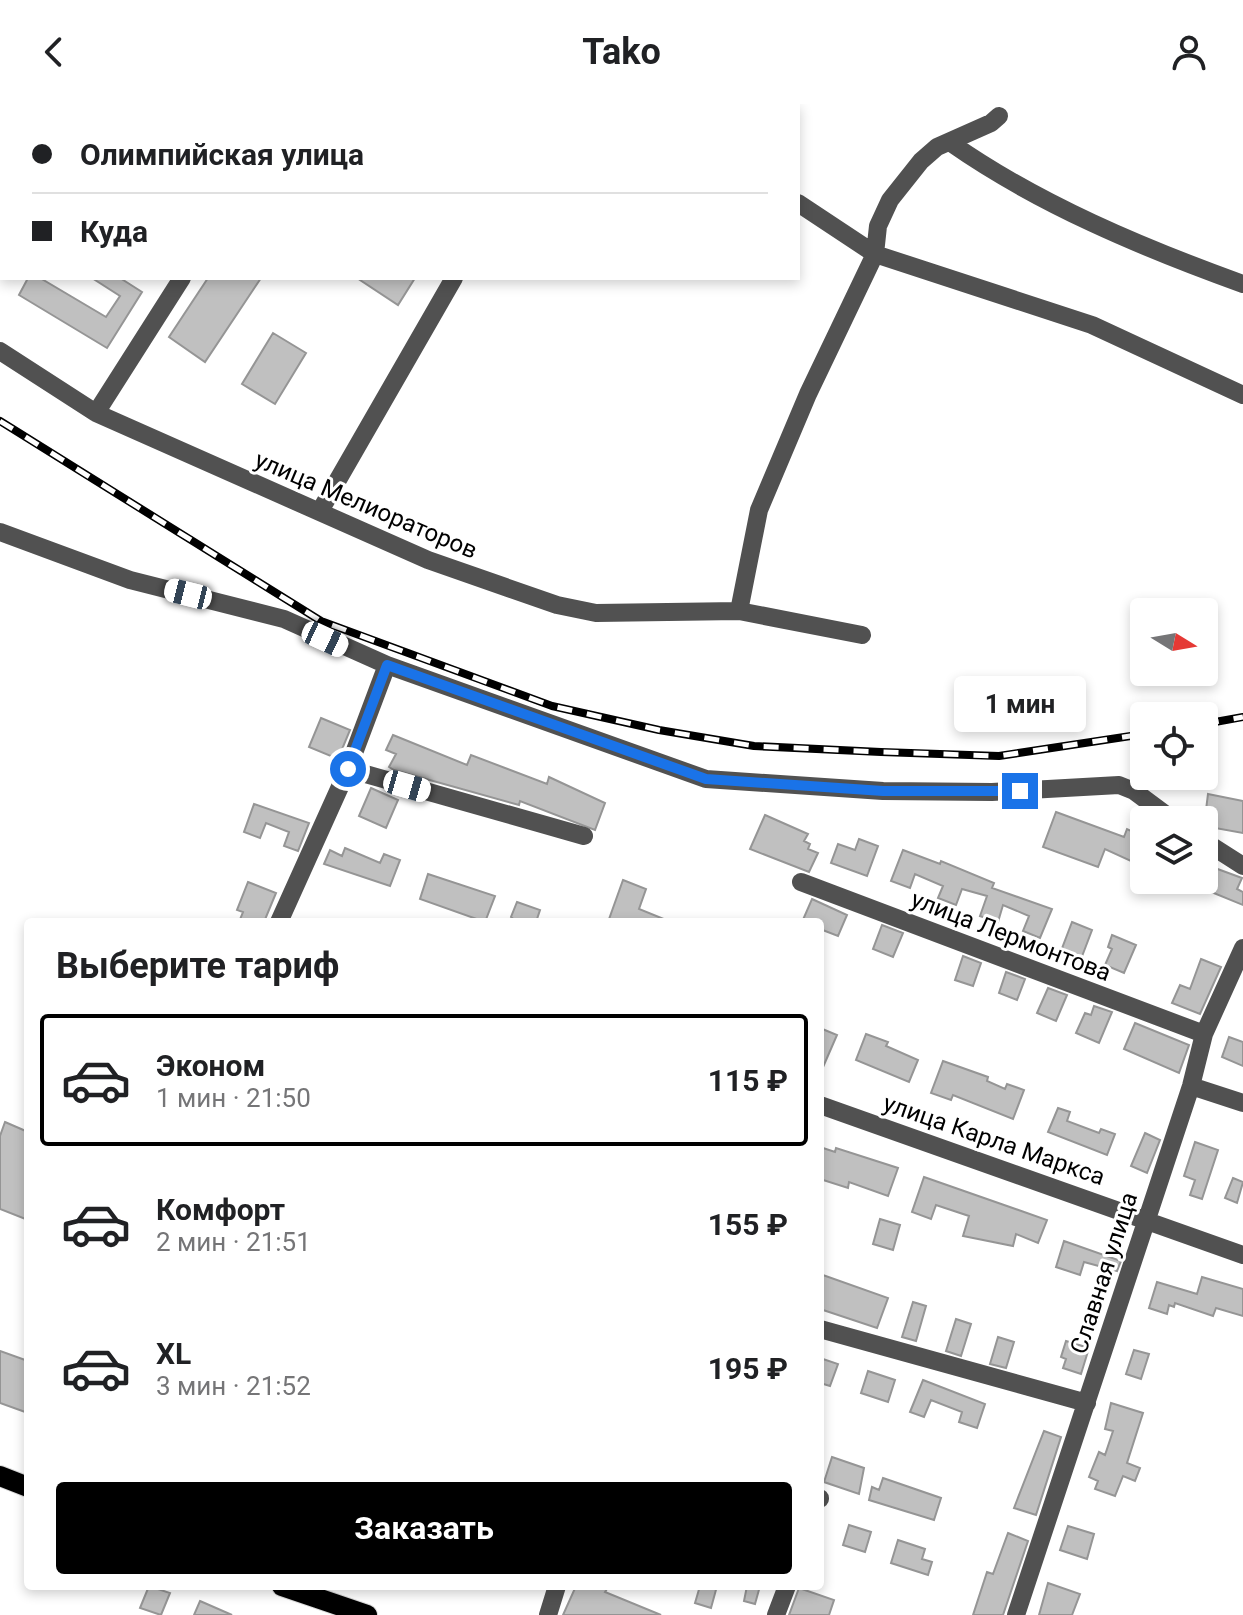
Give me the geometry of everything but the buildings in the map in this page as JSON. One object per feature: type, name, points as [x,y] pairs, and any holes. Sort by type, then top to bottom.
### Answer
[{"type":"main road","points":[[0,1476],[24,1485]]},
{"type":"main road","points":[[294,1590],[367,1615]]},
{"type":"street","points":[[739,611],[759,510],[808,394],[875,254],[878,226],[890,200],[921,161],[937,147],[951,143],[999,116]]},
{"type":"street","points":[[951,143],[987,168],[1098,225],[1243,284]]},
{"type":"street","points":[[800,204],[875,254],[1092,325],[1243,395]]},
{"type":"street","points":[[96,413],[181,280]]},
{"type":"street","points":[[320,511],[453,280]]},
{"type":"street","name":"улица Мелиораторов","points":[[0,351],[96,413],[428,560],[557,605],[596,613],[739,611],[862,635]]},
{"type":"street","points":[[0,532],[130,580],[284,619],[387,665],[706,779],[883,791],[992,792],[1119,785],[1134,791],[1154,806]]},
{"type":"street","points":[[283,918],[348,769],[387,665]]},
{"type":"street","points":[[348,769],[584,836]]},
{"type":"street","points":[[1218,850],[1243,866]]},
{"type":"street","name":"улица Лермонтова","points":[[801,882],[1204,1034]]},
{"type":"street","name":"Славная улица","points":[[1016,1615],[1191,1086],[1204,1034],[1243,948]]},
{"type":"street","points":[[1191,1086],[1243,1103]]},
{"type":"street","name":"улица Карла Маркса","points":[[824,1106],[1243,1255]]},
{"type":"street","points":[[824,1330],[1087,1403]]},
{"type":"street","points":[[548,1615],[556,1590]]},
{"type":"street","points":[[776,1615],[785,1590]]},
{"type":"railway","points":[[0,421],[321,621],[552,706],[659,730],[754,746],[999,756],[1130,736]]},
{"type":"railway","points":[[1218,721],[1243,717]]},
{"type":"route","points":[[348,769],[387,665],[614,744],[676,771],[706,779],[883,791],[1020,791]]}]
